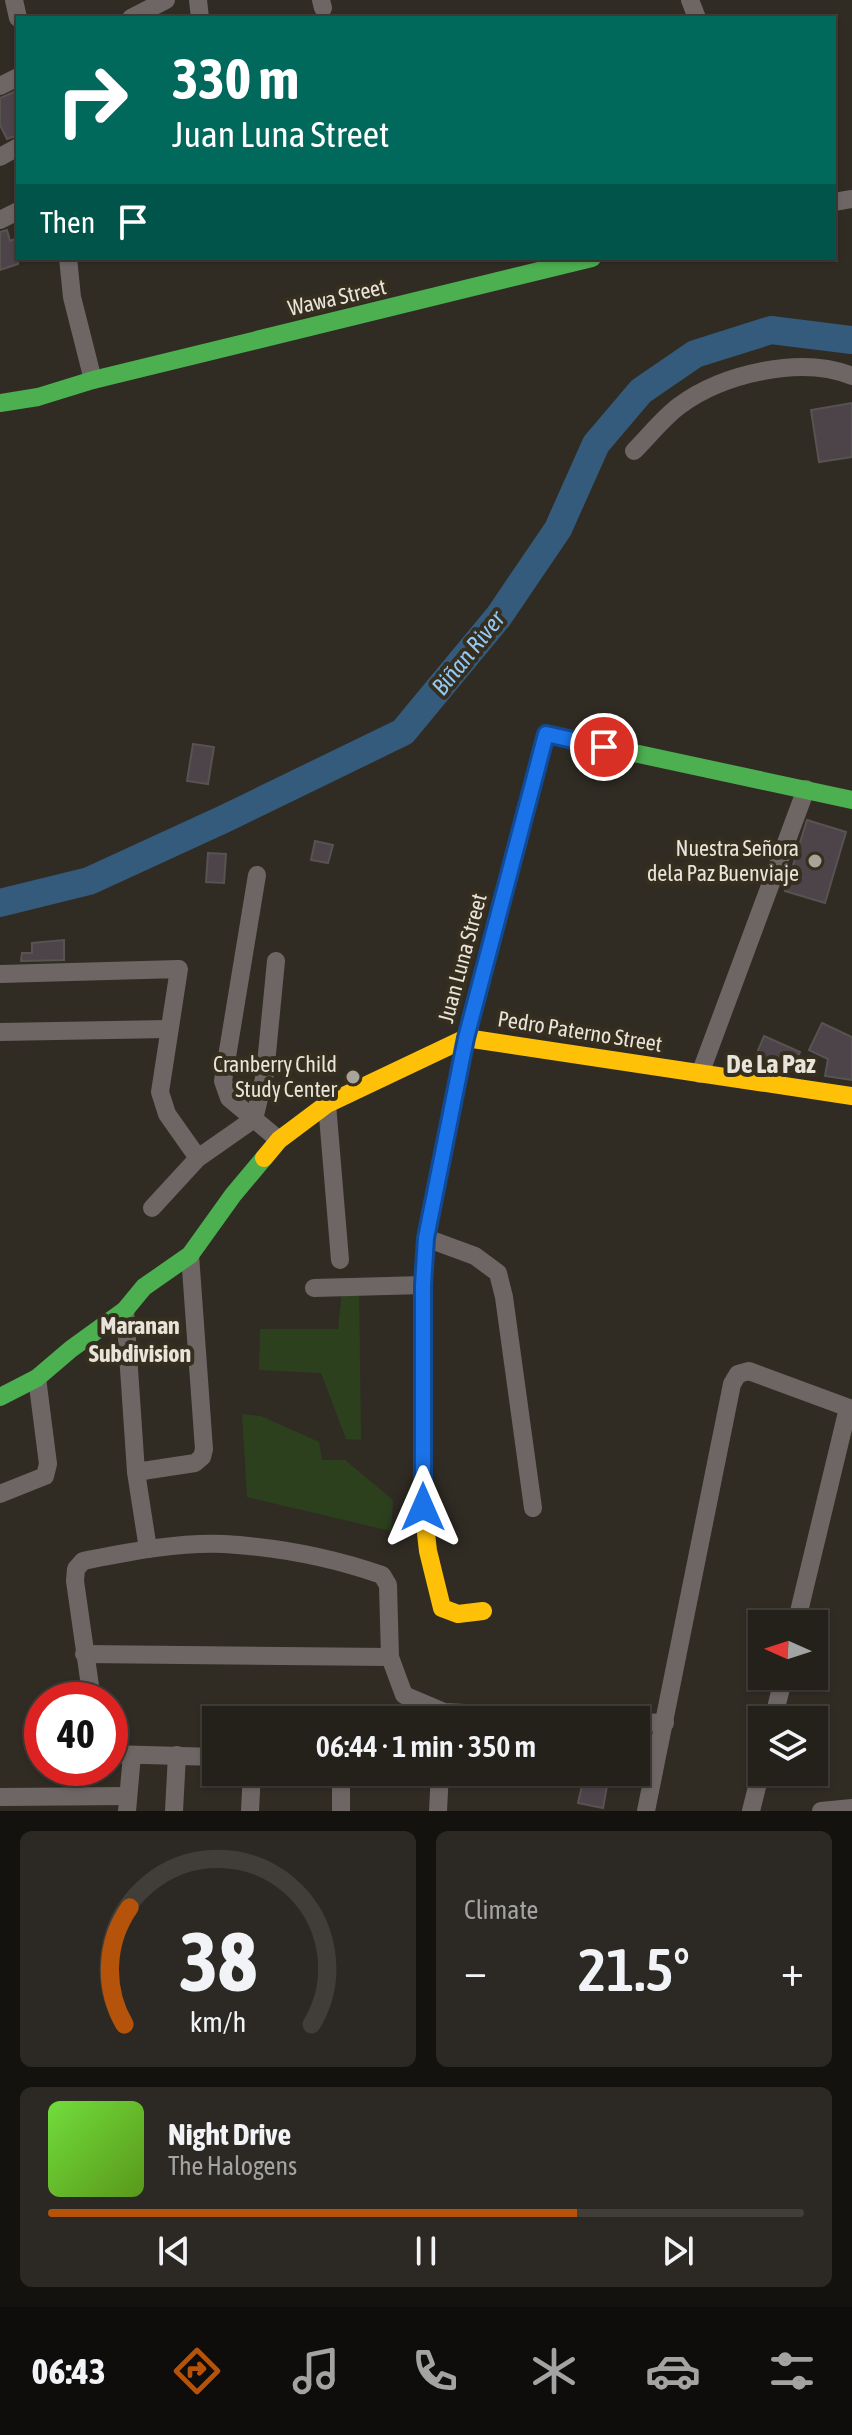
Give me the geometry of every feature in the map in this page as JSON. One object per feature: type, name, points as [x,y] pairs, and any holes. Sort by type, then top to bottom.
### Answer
[{"type":"street","points":[[135,16],[166,0]]},
{"type":"street","points":[[68,260],[72,297],[93,380]]},
{"type":"street","name":"Wawa Street","points":[[0,403],[38,397],[93,380],[584,260]]},
{"type":"street","points":[[634,451],[676,408],[709,387],[729,379],[798,366],[837,370],[852,376]]},
{"type":"street","name":"Juan Luna Street","points":[[483,1611],[458,1614],[442,1608],[428,1551],[423,1507],[423,1285],[426,1238],[466,1038],[546,734],[852,800]]},
{"type":"street","points":[[700,1074],[806,789]]},
{"type":"street","points":[[257,875],[223,1081],[229,1098],[279,1140]]},
{"type":"street","points":[[152,1208],[198,1158],[254,1119],[265,1074],[276,961]]},
{"type":"street","points":[[0,974],[179,969],[160,1092],[167,1114],[198,1158]]},
{"type":"street","points":[[0,1032],[168,1029]]},
{"type":"street","name":"Pedro Paterno Street","points":[[0,1397],[37,1378],[125,1310],[144,1287],[190,1255],[233,1195],[279,1140],[327,1104],[466,1038],[852,1096]]},
{"type":"street","points":[[327,1104],[340,1260]]},
{"type":"street","points":[[426,1238],[475,1256],[498,1273],[533,1508]]},
{"type":"street","points":[[136,1472],[195,1463],[202,1457],[204,1449],[190,1255]]},
{"type":"street","points":[[314,1288],[423,1285]]},
{"type":"street","points":[[125,1310],[136,1472],[148,1549]]},
{"type":"street","points":[[646,1811],[732,1384],[738,1374],[749,1371],[850,1409],[800,1610]]},
{"type":"street","points":[[0,1494],[45,1476],[48,1464],[37,1378]]},
{"type":"street","points":[[89,1682],[75,1581],[76,1569],[83,1561],[148,1549],[223,1544],[286,1552],[382,1575],[388,1585],[390,1657],[404,1695],[425,1706]]},
{"type":"street","points":[[84,1654],[390,1657]]},
{"type":"street","points":[[650,1722],[665,1723]]},
{"type":"street","points":[[128,1755],[202,1756]]},
{"type":"street","points":[[11,1801],[128,1804],[132,1755]]},
{"type":"street","points":[[174,1811],[177,1755]]},
{"type":"street","points":[[250,1811],[251,1786]]},
{"type":"street","points":[[341,1786],[341,1811]]},
{"type":"street","points":[[438,1811],[439,1786]]},
{"type":"street","points":[[751,1811],[757,1786]]},
{"type":"street","points":[[821,1811],[852,1808]]},
{"type":"green space","points":[[359,1290],[361,1440],[346,1439],[321,1373],[259,1370],[260,1329],[338,1329],[342,1291]]},
{"type":"green space","points":[[242,1414],[261,1416],[319,1442],[322,1460],[345,1460],[393,1500],[391,1531],[247,1497]]},
{"type":"building","points":[[16,91],[16,136],[7,139],[0,125],[0,98]]},
{"type":"building","points":[[7,230],[10,241],[16,239],[18,264],[0,270],[0,232]]},
{"type":"building","points":[[852,403],[852,457],[819,462],[811,410]]},
{"type":"building","points":[[193,744],[214,747],[208,784],[187,781]]},
{"type":"building","name":"Nuestra Señora dela Paz Buenviaje","points":[[807,820],[846,832],[825,903],[785,891]]},
{"type":"building","points":[[315,841],[333,845],[328,863],[311,860]]},
{"type":"building","points":[[208,853],[226,854],[224,883],[206,882]]},
{"type":"building","points":[[64,940],[64,960],[21,961],[22,953],[32,953],[32,943]]},
{"type":"building","points":[[822,1023],[852,1037],[852,1080],[825,1076],[828,1059],[809,1050]]},
{"type":"building","points":[[764,1036],[800,1052],[792,1071],[757,1053]]},
{"type":"building","points":[[582,1786],[607,1786],[603,1808],[578,1803]]},
{"type":"waterway","name":"Biñan River","points":[[0,903],[89,881],[403,732],[499,616],[558,529],[596,444],[641,391],[695,354],[771,330],[852,340]]},
{"type":"traffic: fast","points":[[0,403],[38,397],[93,380],[584,260]]},
{"type":"traffic: fast","points":[[481,983],[546,734],[852,800]]},
{"type":"traffic: fast","points":[[0,1397],[37,1378],[125,1310],[144,1287],[190,1255],[264,1158]]},
{"type":"traffic: slow","points":[[481,983],[466,1038],[426,1238],[423,1285],[423,1507],[428,1551],[442,1608],[458,1614],[483,1611]]},
{"type":"traffic: slow","points":[[264,1158],[279,1140],[327,1104],[466,1038],[852,1096]]},
{"type":"place","name":"Nuestra Señora dela Paz Buenviaje","points":[[815,861]]},
{"type":"place","name":"Cranberry Child Study Center","points":[[353,1077]]},
{"type":"district","name":"De La Paz","points":[[771,1064]]},
{"type":"district","name":"Maranan Subdivision","points":[[140,1339]]},
{"type":"route","points":[[423,1507],[423,1285],[426,1238],[466,1038],[546,734],[604,747]]}]
